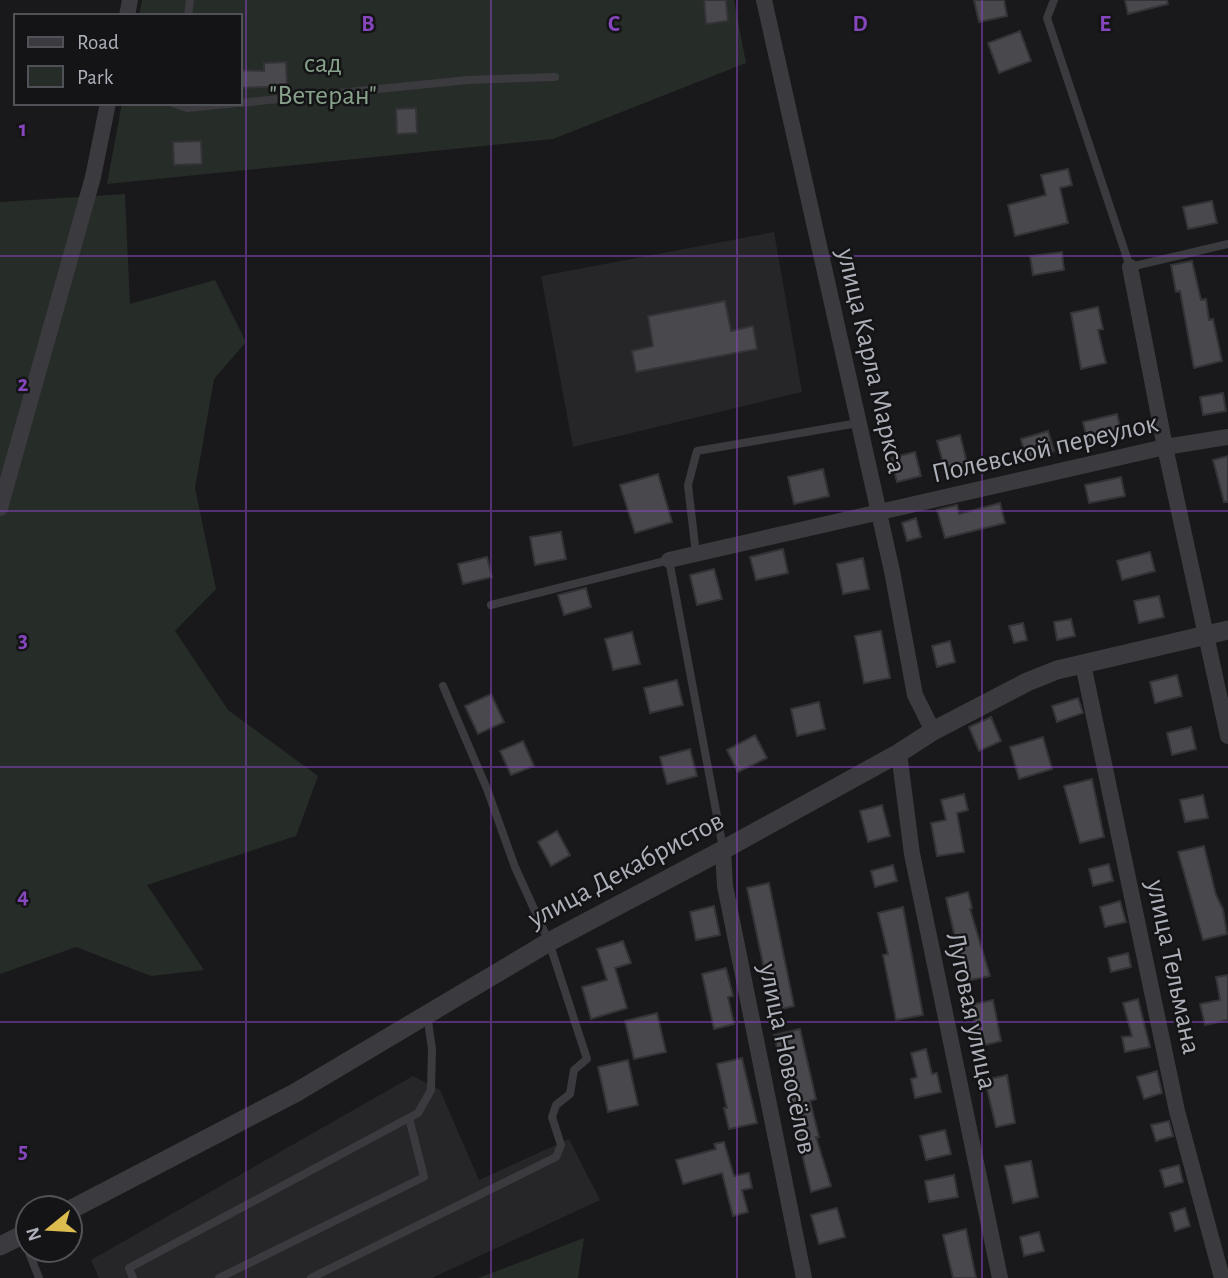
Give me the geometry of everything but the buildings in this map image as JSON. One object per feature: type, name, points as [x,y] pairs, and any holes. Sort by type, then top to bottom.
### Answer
[{"type":"street","name":"улица Карла Маркса","points":[[764,0],[878,514],[915,695],[933,731]]},
{"type":"street","points":[[0,508],[93,177],[108,105]]},
{"type":"street","points":[[1130,267],[1164,447],[1228,736]]},
{"type":"street","name":"Полевской переулок","points":[[669,560],[1164,447],[1228,437]]},
{"type":"street","name":"улица Декабристов","points":[[84,1203],[295,1093],[550,942],[899,754],[933,731],[1027,681],[1083,664],[1228,630]]},
{"type":"street","name":"улица Тельмана","points":[[1083,664],[1177,1111],[1222,1278]]},
{"type":"street","name":"Луговая улица","points":[[899,754],[912,854],[1000,1278]]},
{"type":"street","name":"улица Новосёлов","points":[[723,850],[724,886],[804,1278]]},
{"type":"lane","points":[[1054,0],[1047,18],[1130,267],[1228,244]]},
{"type":"lane","points":[[242,103],[468,80],[555,77]]},
{"type":"lane","points":[[179,105],[187,108],[218,105]]},
{"type":"lane","points":[[696,554],[688,485],[697,451],[858,423]]},
{"type":"lane","points":[[491,605],[669,560],[723,850]]},
{"type":"lane","points":[[311,1278],[556,1157],[561,1145],[552,1117],[556,1105],[570,1094],[574,1070],[587,1059],[550,942],[515,867],[487,789],[443,686]]},
{"type":"lane","points":[[133,1278],[129,1268],[418,1114],[431,1090],[432,1049],[427,1014]]},
{"type":"lane","points":[[219,1278],[424,1177],[408,1118]]},
{"type":"shaded area","points":[[774,232],[802,392],[573,447],[541,276]]},
{"type":"shaded area","points":[[413,1076],[440,1090],[479,1180],[569,1139],[600,1200],[432,1278],[99,1278],[91,1260]]},
{"type":"green space","name":"сад \"Ветеран\"","points":[[142,0],[734,0],[746,63],[553,139],[107,184],[122,105],[242,105],[242,14],[139,14]]},
{"type":"green space","points":[[125,194],[130,304],[215,280],[246,342],[214,379],[195,488],[216,589],[175,631],[228,710],[318,776],[296,836],[147,885],[204,970],[151,976],[76,947],[0,974],[0,202]]},
{"type":"green space","points":[[584,1238],[578,1278],[478,1278]]}]
